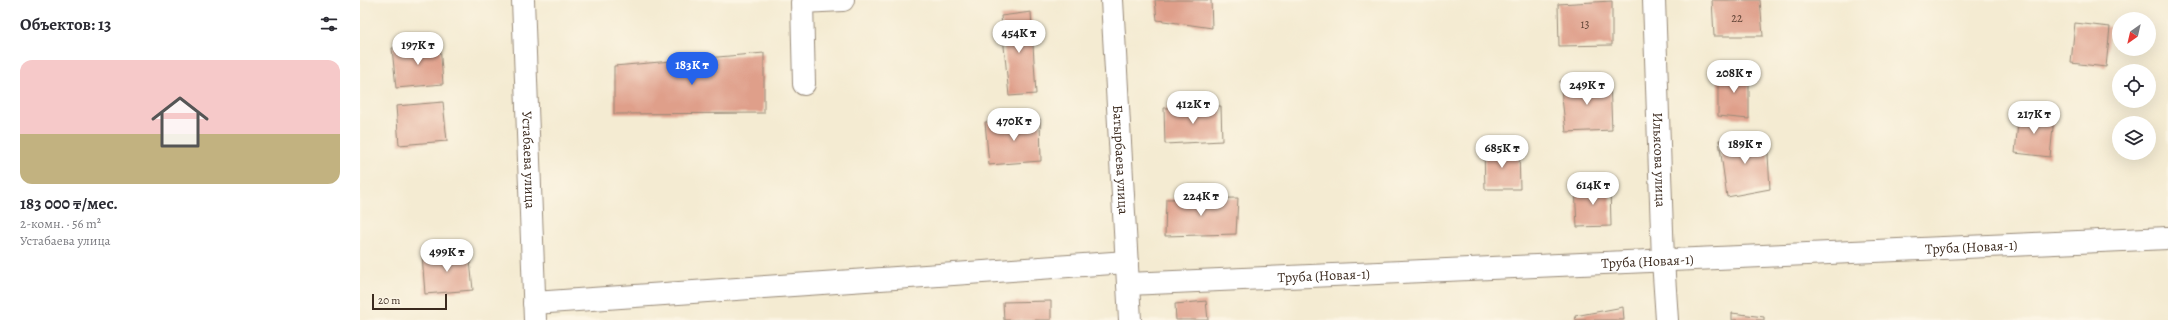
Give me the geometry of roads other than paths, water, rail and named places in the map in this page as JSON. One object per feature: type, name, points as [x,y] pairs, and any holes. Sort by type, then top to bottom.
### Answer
[{"type":"street","name":"Устабаева улица","points":[[523,0],[534,312]]},
{"type":"street","points":[[804,84],[802,1],[843,0]]},
{"type":"street","name":"Батырбаева улица","points":[[1112,0],[1130,320]]},
{"type":"street","name":"Ильясова улица","points":[[1654,0],[1663,260],[1668,320]]},
{"type":"street","name":"Труба (Новая-1)","points":[[1128,284],[2168,238]]},
{"type":"street","points":[[534,312],[1127,262]]}]
